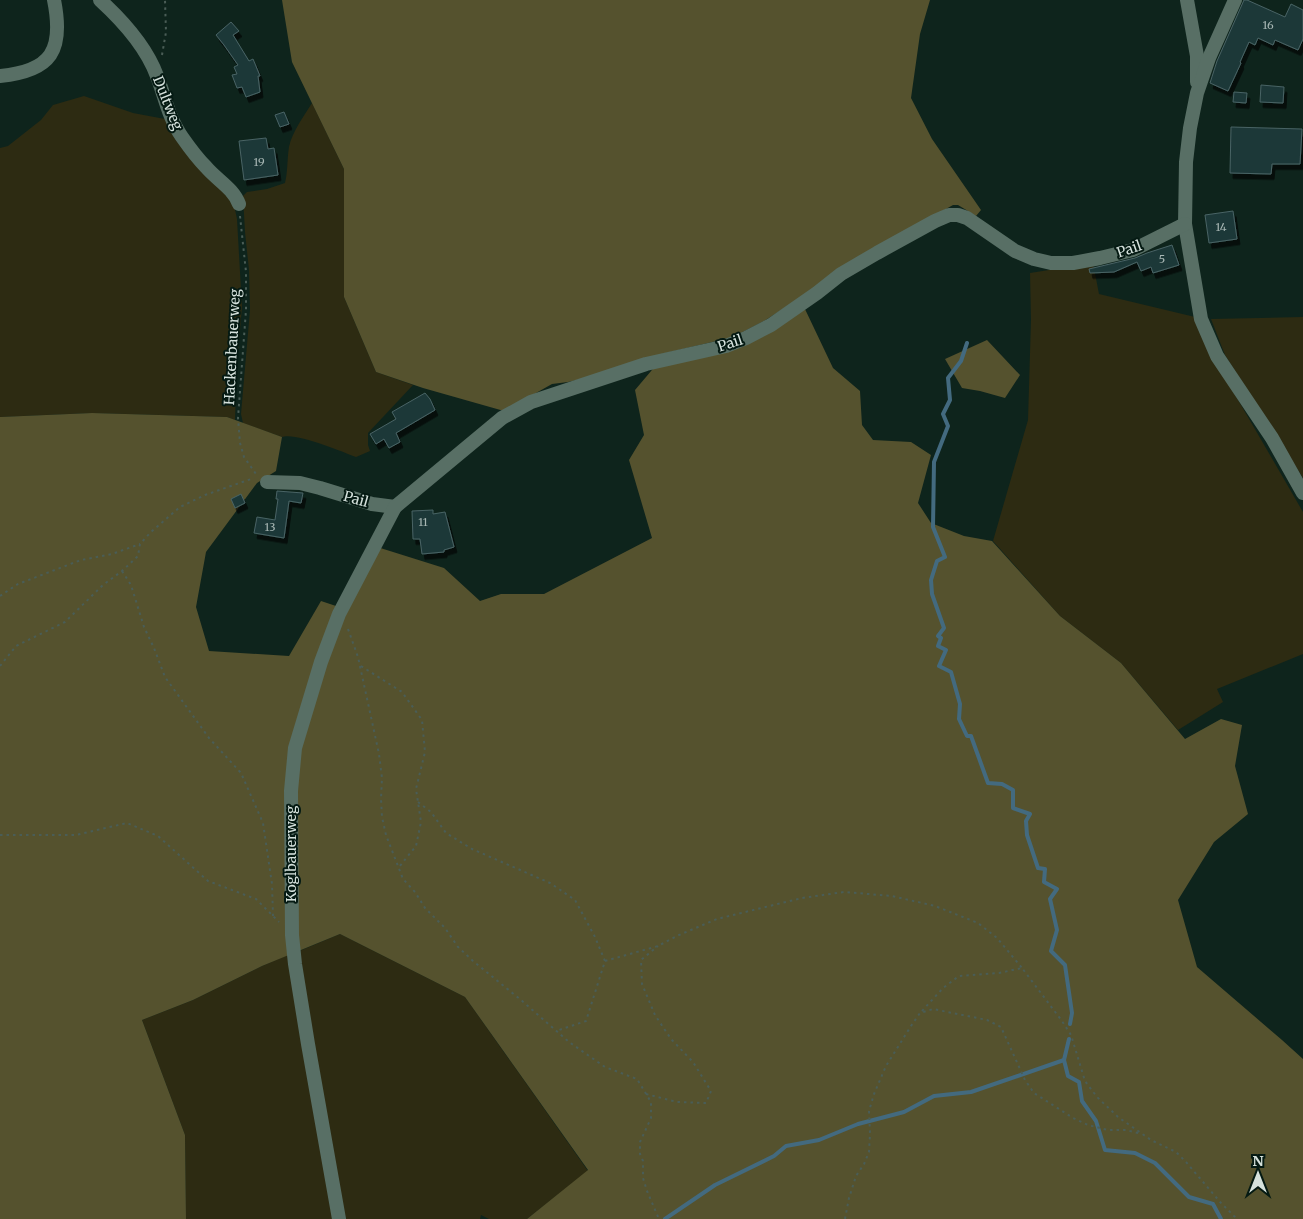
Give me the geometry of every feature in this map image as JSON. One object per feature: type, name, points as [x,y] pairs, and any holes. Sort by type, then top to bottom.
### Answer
[{"type":"street","points":[[0,76],[32,69],[48,59],[57,43],[57,15],[54,0]]},
{"type":"street","name":"Dultweg","points":[[100,0],[123,23],[151,62],[169,114],[181,135],[206,168],[236,195],[239,204]]},
{"type":"street","points":[[1188,0],[1197,56],[1197,90]]},
{"type":"street","points":[[1235,0],[1197,90],[1187,153],[1185,224],[1200,319],[1217,356],[1272,438],[1303,493]]},
{"type":"street","name":"Pail","points":[[262,479],[300,483],[372,504],[395,507],[502,418],[531,402],[646,364],[726,346],[746,338],[771,325],[841,274],[949,215],[958,214],[967,218],[1015,251],[1034,259],[1051,262],[1073,262],[1133,250],[1185,224]]},
{"type":"street","name":"Koglbauerweg","points":[[339,1219],[295,964],[292,935],[291,791],[295,748],[321,662],[339,614],[395,507]]},
{"type":"path","points":[[157,76],[166,32],[165,0]]},
{"type":"path","name":"Hackenbauerweg","points":[[239,204],[246,272],[246,310],[238,418],[240,443],[244,457],[262,479]]},
{"type":"path","points":[[0,666],[16,646],[65,622],[103,585],[138,556],[140,544],[150,532],[180,507],[205,495],[262,479]]},
{"type":"path","points":[[0,596],[18,584],[82,560],[112,554],[140,544]]},
{"type":"path","points":[[122,571],[131,585],[144,627],[165,677],[208,738],[241,773],[249,790],[263,823],[272,884],[273,916]]},
{"type":"path","points":[[339,614],[349,631],[360,666],[379,754],[382,778],[382,817],[386,835],[403,879],[415,892],[425,908],[445,928],[458,947],[496,980],[569,1042],[605,1066],[636,1079],[651,1102],[651,1118],[640,1142],[640,1154],[643,1161],[643,1178],[659,1219]]},
{"type":"path","points":[[360,666],[402,692],[422,720],[425,752],[416,789],[421,822],[416,846],[399,866]]},
{"type":"path","points":[[418,802],[431,812],[446,833],[472,848],[550,883],[576,900],[596,937],[605,961],[586,1021],[556,1031]]},
{"type":"path","points":[[0,835],[76,835],[128,823],[158,836],[208,881],[256,899],[292,935]]},
{"type":"path","points":[[646,1094],[677,1102],[706,1103],[710,1091],[693,1062],[671,1039],[655,1015],[642,984],[641,960],[658,946],[717,919],[802,898],[844,892],[892,896],[935,906],[978,923],[997,938],[1022,968],[1071,1035],[1086,1081],[1097,1097],[1118,1117],[1142,1134],[1176,1152],[1221,1203],[1238,1219]]},
{"type":"path","points":[[605,961],[658,946]]},
{"type":"path","points":[[845,1219],[856,1176],[869,1152],[869,1112],[874,1094],[886,1066],[920,1013],[943,988],[959,976],[999,973],[1022,968]]},
{"type":"path","points":[[920,1013],[933,1009],[987,1020],[1000,1028],[1025,1080],[1034,1093],[1073,1118],[1088,1125],[1108,1130],[1126,1130],[1142,1134]]},
{"type":"shaded area","points":[[282,0],[930,0],[920,34],[911,98],[932,139],[981,210],[976,216],[958,205],[953,205],[891,240],[764,321],[733,337],[662,354],[590,377],[552,384],[504,411],[423,388],[376,372],[344,297],[344,169],[292,62]]},
{"type":"shaded area","points":[[84,96],[133,113],[165,119],[233,200],[237,219],[242,307],[235,420],[227,417],[92,413],[0,417],[0,148],[8,146],[41,120],[53,105]]},
{"type":"shaded area","points":[[312,103],[344,169],[344,297],[376,372],[413,385],[368,433],[370,451],[356,457],[318,443],[297,437],[282,437],[243,423],[241,414],[250,310],[243,196],[247,192],[267,189],[285,183],[291,141]]},
{"type":"shaded area","points":[[1093,263],[1099,294],[1195,317],[1216,362],[1303,512],[1303,654],[1217,689],[1223,702],[1178,730],[1121,663],[1060,616],[993,541],[1028,420],[1031,320],[1030,273]]},
{"type":"shaded area","points":[[804,307],[833,368],[860,391],[862,425],[873,440],[911,442],[931,455],[918,503],[931,523],[964,536],[992,541],[1060,616],[1121,663],[1185,739],[1221,719],[1242,725],[1235,766],[1248,814],[1214,842],[1178,900],[1197,967],[1303,1059],[1303,1219],[527,1219],[588,1170],[465,997],[340,934],[262,966],[193,1000],[142,1020],[185,1135],[186,1219],[0,1219],[0,417],[92,413],[227,417],[282,437],[276,471],[257,483],[206,552],[196,607],[209,651],[289,656],[321,601],[345,609],[374,546],[444,568],[480,601],[501,594],[544,594],[652,538],[629,460],[644,435],[635,390],[657,364],[738,347]]},
{"type":"shaded area","points":[[1303,317],[1303,478],[1225,355],[1211,319]]},
{"type":"shaded area","points":[[987,340],[1020,375],[1005,398],[962,388],[945,359]]},
{"type":"shaded area","points":[[340,934],[465,997],[588,1171],[527,1219],[489,1219],[481,1215],[480,1219],[343,1219],[297,952]]},
{"type":"shaded area","points":[[290,954],[336,1219],[186,1219],[185,1135],[142,1020],[193,1000]]},
{"type":"building","points":[[1244,0],[1285,17],[1291,4],[1303,10],[1303,39],[1298,50],[1275,40],[1273,45],[1258,38],[1255,45],[1249,42],[1228,91],[1210,83],[1217,61]]},
{"type":"building","points":[[231,22],[239,31],[233,35],[249,61],[253,59],[260,76],[258,76],[260,92],[246,97],[242,87],[237,88],[232,75],[237,74],[234,67],[238,65],[216,35]]},
{"type":"building","points":[[1261,85],[1284,87],[1283,103],[1260,102]]},
{"type":"building","points":[[1234,92],[1247,93],[1246,103],[1233,102]]},
{"type":"building","points":[[284,112],[289,124],[280,127],[275,115]]},
{"type":"building","points":[[1231,127],[1302,129],[1300,164],[1272,164],[1271,174],[1230,173]]},
{"type":"building","points":[[266,138],[268,149],[274,148],[278,175],[244,180],[239,141]]},
{"type":"building","points":[[1233,211],[1237,239],[1209,243],[1205,215]]},
{"type":"building","points":[[1172,245],[1179,265],[1153,273],[1151,267],[1141,271],[1137,262],[1114,272],[1090,273],[1089,269],[1135,258]]},
{"type":"building","points":[[425,393],[435,410],[396,433],[400,442],[389,448],[384,439],[376,444],[370,434],[396,419],[392,412]]},
{"type":"building","points":[[277,491],[303,493],[301,503],[289,501],[284,538],[254,533],[257,517],[275,520],[278,499],[276,499]]},
{"type":"building","points":[[241,494],[245,503],[235,508],[231,499]]},
{"type":"building","points":[[433,510],[433,514],[445,512],[454,547],[444,550],[444,552],[422,554],[420,539],[413,539],[412,511]]},
{"type":"waterway","points":[[967,343],[961,361],[948,378],[950,400],[943,414],[948,426],[934,462],[933,527],[945,557],[937,561],[931,580],[932,594],[944,628],[938,636],[941,638],[938,646],[946,650],[939,666],[951,672],[960,704],[959,719],[967,736],[971,736],[988,783],[1002,784],[1013,790],[1013,808],[1030,814],[1026,821],[1027,835],[1038,868],[1045,869],[1044,882],[1057,889],[1050,899],[1057,930],[1051,951],[1065,965],[1072,1013],[1070,1024]]},
{"type":"waterway","points":[[1069,1039],[1064,1060],[1068,1076],[1079,1082],[1082,1101],[1096,1121],[1105,1150],[1135,1153],[1155,1163],[1189,1197],[1213,1204],[1221,1219]]},
{"type":"waterway","points":[[665,1219],[715,1185],[774,1156],[786,1146],[819,1140],[858,1124],[904,1112],[934,1096],[971,1092],[1064,1060]]}]
